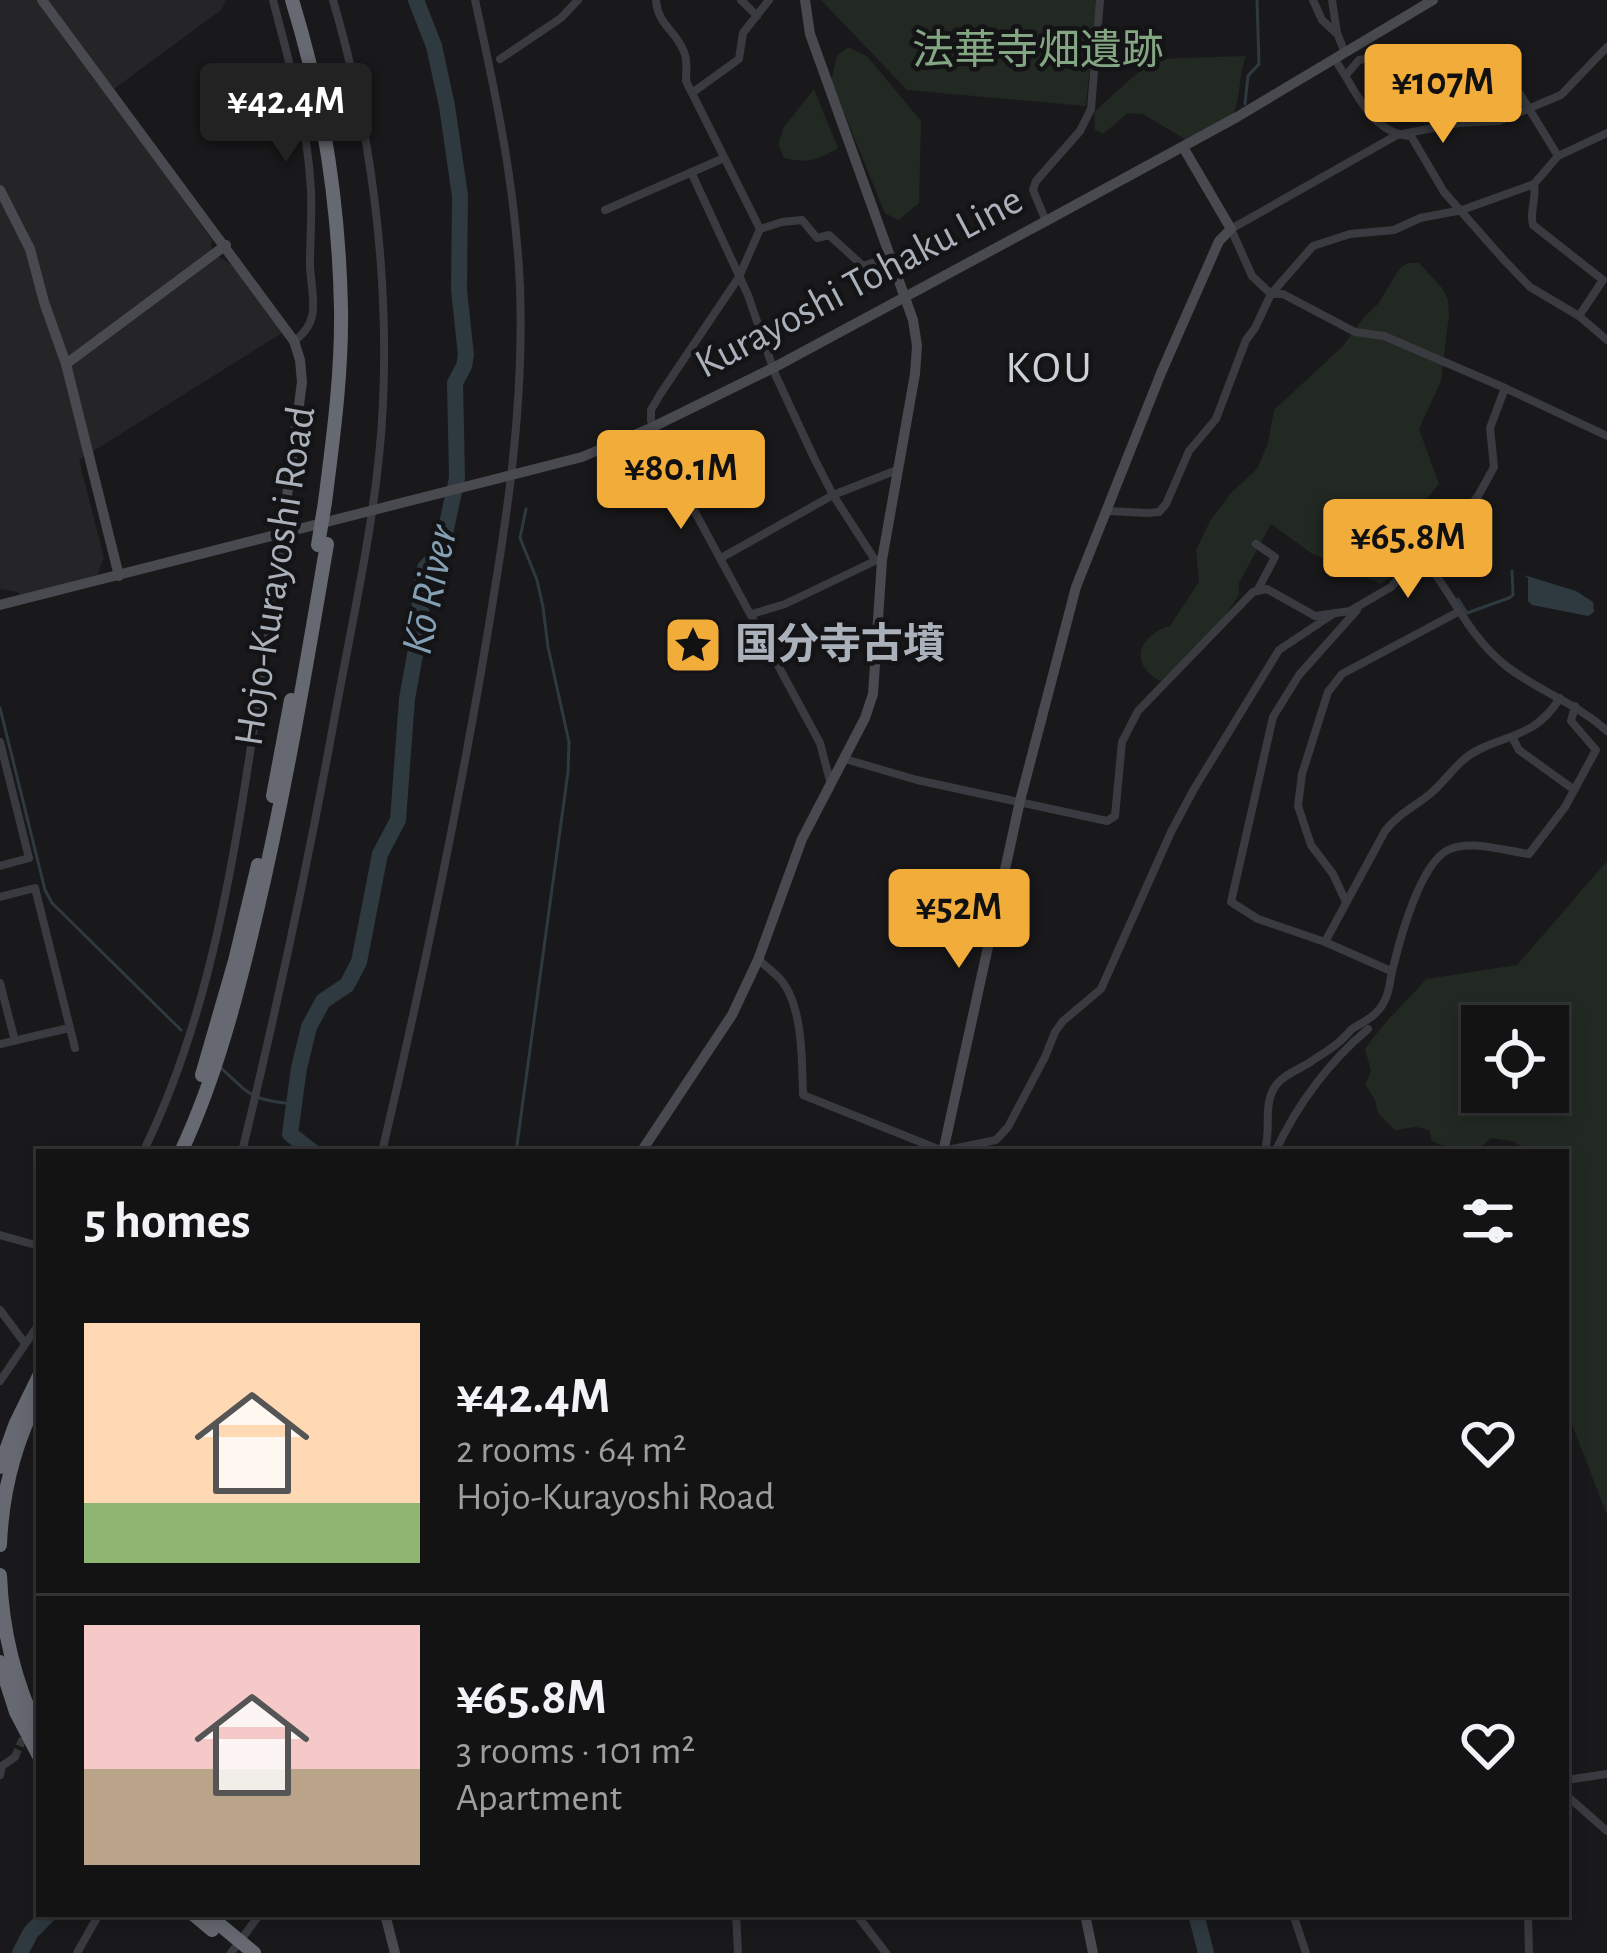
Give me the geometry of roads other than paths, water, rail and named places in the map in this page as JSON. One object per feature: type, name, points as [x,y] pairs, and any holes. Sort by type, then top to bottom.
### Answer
[{"type":"highway","name":"Hojo-Kurayoshi Road","points":[[182,1149],[223,1041],[250,943],[294,739],[329,502],[339,371],[338,250],[333,188],[296,0]]},
{"type":"highway","name":"Hojo-Kurayoshi Road","points":[[171,1149],[197,1089],[235,961],[266,835],[322,545]]},
{"type":"highway","points":[[0,1467],[36,1382]]},
{"type":"highway","points":[[0,1545],[10,1469],[36,1402]]},
{"type":"highway","points":[[0,1576],[10,1653],[36,1726]]},
{"type":"highway","points":[[0,1662],[16,1712],[36,1750]]},
{"type":"highway","points":[[196,1917],[235,1953]]},
{"type":"highway","points":[[211,1917],[254,1953]]},
{"type":"main road","points":[[43,0],[295,341],[302,382],[281,535]]},
{"type":"main road","points":[[643,1149],[732,1015],[758,960],[802,839],[873,694],[878,560],[917,346],[892,256],[809,34],[805,0]]},
{"type":"main road","name":"Kurayoshi Tohaku Line","points":[[0,604],[582,457],[775,367],[1183,147],[1433,0]]},
{"type":"main road","points":[[943,1149],[1021,801],[1076,587],[1169,354],[1219,241],[1231,229],[1183,147]]},
{"type":"main road","points":[[0,190],[30,249],[67,364],[119,576]]},
{"type":"main road","points":[[67,364],[226,245]]},
{"type":"main road","points":[[386,1917],[394,1953]]},
{"type":"main road","points":[[1086,1917],[1093,1953]]},
{"type":"street","points":[[273,0],[297,90],[311,188],[314,308],[310,326],[295,341]]},
{"type":"street","points":[[243,1149],[287,957],[359,591],[384,385],[379,239],[351,74],[333,0]]},
{"type":"street","points":[[383,1149],[449,848],[504,538],[504,477],[519,380],[516,227],[502,126],[475,0]]},
{"type":"street","points":[[500,59],[561,18],[578,0]]},
{"type":"street","points":[[656,0],[657,16],[687,57],[686,82],[760,229]]},
{"type":"street","points":[[741,0],[757,16]]},
{"type":"street","points":[[692,93],[740,59],[743,33],[769,0]]},
{"type":"street","points":[[1046,221],[1033,190],[1080,131],[1091,109],[1100,0]]},
{"type":"street","points":[[1313,0],[1322,20],[1337,33]]},
{"type":"street","points":[[1332,0],[1346,75],[1365,110],[1397,135],[1411,136],[1444,192],[1531,286],[1607,340]]},
{"type":"street","points":[[1607,47],[1562,95],[1499,121],[1397,135],[1231,229],[1252,276],[1270,294],[1283,294],[1355,332],[1384,336],[1607,436]]},
{"type":"street","points":[[1346,75],[1359,60],[1372,58],[1520,94],[1558,156]]},
{"type":"street","points":[[1107,511],[1159,512],[1166,504],[1189,451],[1216,419],[1246,340],[1270,294],[1313,247],[1350,234],[1394,230],[1534,184],[1558,156],[1607,134]]},
{"type":"street","points":[[605,210],[724,158]]},
{"type":"street","points":[[691,172],[739,277],[775,374],[833,495],[878,560],[785,604],[752,614]]},
{"type":"street","points":[[1534,184],[1533,225],[1603,280],[1579,316]]},
{"type":"street","points":[[831,783],[820,743],[653,427],[651,410],[739,277],[760,229],[802,220],[817,238],[829,235],[863,266],[892,256]]},
{"type":"street","points":[[845,759],[916,780],[1107,821],[1115,816],[1122,742],[1138,711],[1243,600],[1267,589],[1315,616],[1350,611],[1391,587],[1420,554],[1448,535],[1495,466],[1490,428],[1505,388]]},
{"type":"street","points":[[721,558],[833,495],[897,470]]},
{"type":"street","points":[[144,1149],[188,1036],[231,862],[281,535]]},
{"type":"street","points":[[1256,544],[1275,556],[1257,591]]},
{"type":"street","points":[[1420,554],[1466,625],[1505,665],[1575,706],[1607,731]]},
{"type":"street","points":[[1361,604],[1299,675],[1273,717],[1231,902],[1258,919],[1391,971]]},
{"type":"street","points":[[1346,902],[1311,845],[1298,806],[1302,774],[1328,692],[1342,674],[1458,612]]},
{"type":"street","points":[[953,1149],[997,1140],[1008,1126],[1055,1032],[1101,989],[1171,832],[1280,650],[1333,614]]},
{"type":"street","points":[[1325,942],[1395,818],[1435,790],[1453,767],[1477,749],[1533,729],[1560,698]]},
{"type":"street","points":[[1265,1149],[1273,1088],[1380,1010],[1390,991],[1404,927],[1432,863],[1448,850],[1463,847],[1529,854],[1564,807],[1596,750],[1571,721],[1575,706]]},
{"type":"street","points":[[1512,737],[1520,750],[1573,789]]},
{"type":"street","points":[[0,743],[29,858],[0,866]]},
{"type":"street","points":[[0,897],[35,888],[75,1048]]},
{"type":"street","points":[[758,960],[782,981],[791,997],[802,1052],[803,1095],[938,1149]]},
{"type":"street","points":[[0,983],[15,1041]]},
{"type":"street","points":[[0,1044],[69,1028]]},
{"type":"street","points":[[1277,1149],[1312,1089],[1368,1028]]},
{"type":"street","points":[[0,1235],[36,1245]]},
{"type":"street","points":[[0,1310],[24,1342]]},
{"type":"street","points":[[0,1381],[36,1328]]},
{"type":"street","points":[[1,1767],[15,1757]]},
{"type":"street","points":[[1569,1780],[1607,1774]]},
{"type":"street","points":[[1569,1798],[1607,1831]]},
{"type":"street","points":[[77,1953],[98,1917]]},
{"type":"street","points":[[235,1953],[258,1917]]},
{"type":"street","points":[[736,1917],[738,1953]]},
{"type":"street","points":[[858,1917],[886,1953]]},
{"type":"street","points":[[1294,1917],[1306,1953]]},
{"type":"street","points":[[1528,1917],[1529,1953]]},
{"type":"waterway","name":"Kō River","points":[[309,1149],[290,1134],[299,1068],[309,1027],[323,1001],[347,985],[359,962],[380,854],[398,820],[407,699],[422,616],[419,599],[425,568],[444,538],[457,478],[455,383],[466,355],[459,290],[460,196],[434,46],[416,0]]},
{"type":"waterway","points":[[1245,104],[1248,76],[1259,64],[1257,0]]},
{"type":"waterway","points":[[516,1149],[569,742],[537,580],[520,538],[526,509]]},
{"type":"waterway","points":[[1458,599],[1467,613],[1509,598],[1513,595],[1512,571]]},
{"type":"waterway","points":[[0,708],[52,903],[181,1030]]},
{"type":"waterway","points":[[221,1068],[253,1095],[294,1104]]},
{"type":"waterway","name":"Kō River","points":[[20,1953],[46,1917]]},
{"type":"waterway","points":[[1197,1917],[1206,1953]]},
{"type":"tunnel","points":[[32,1717],[36,1707]]},
{"type":"tunnel","points":[[15,1757],[26,1731]]},
{"type":"place","name":"国分寺古墳","points":[[693,645]]},
{"type":"district","name":"KOU","points":[[1050,368]]},
{"type":"park label","name":"法華寺畑遺跡","points":[[1038,51]]}]
